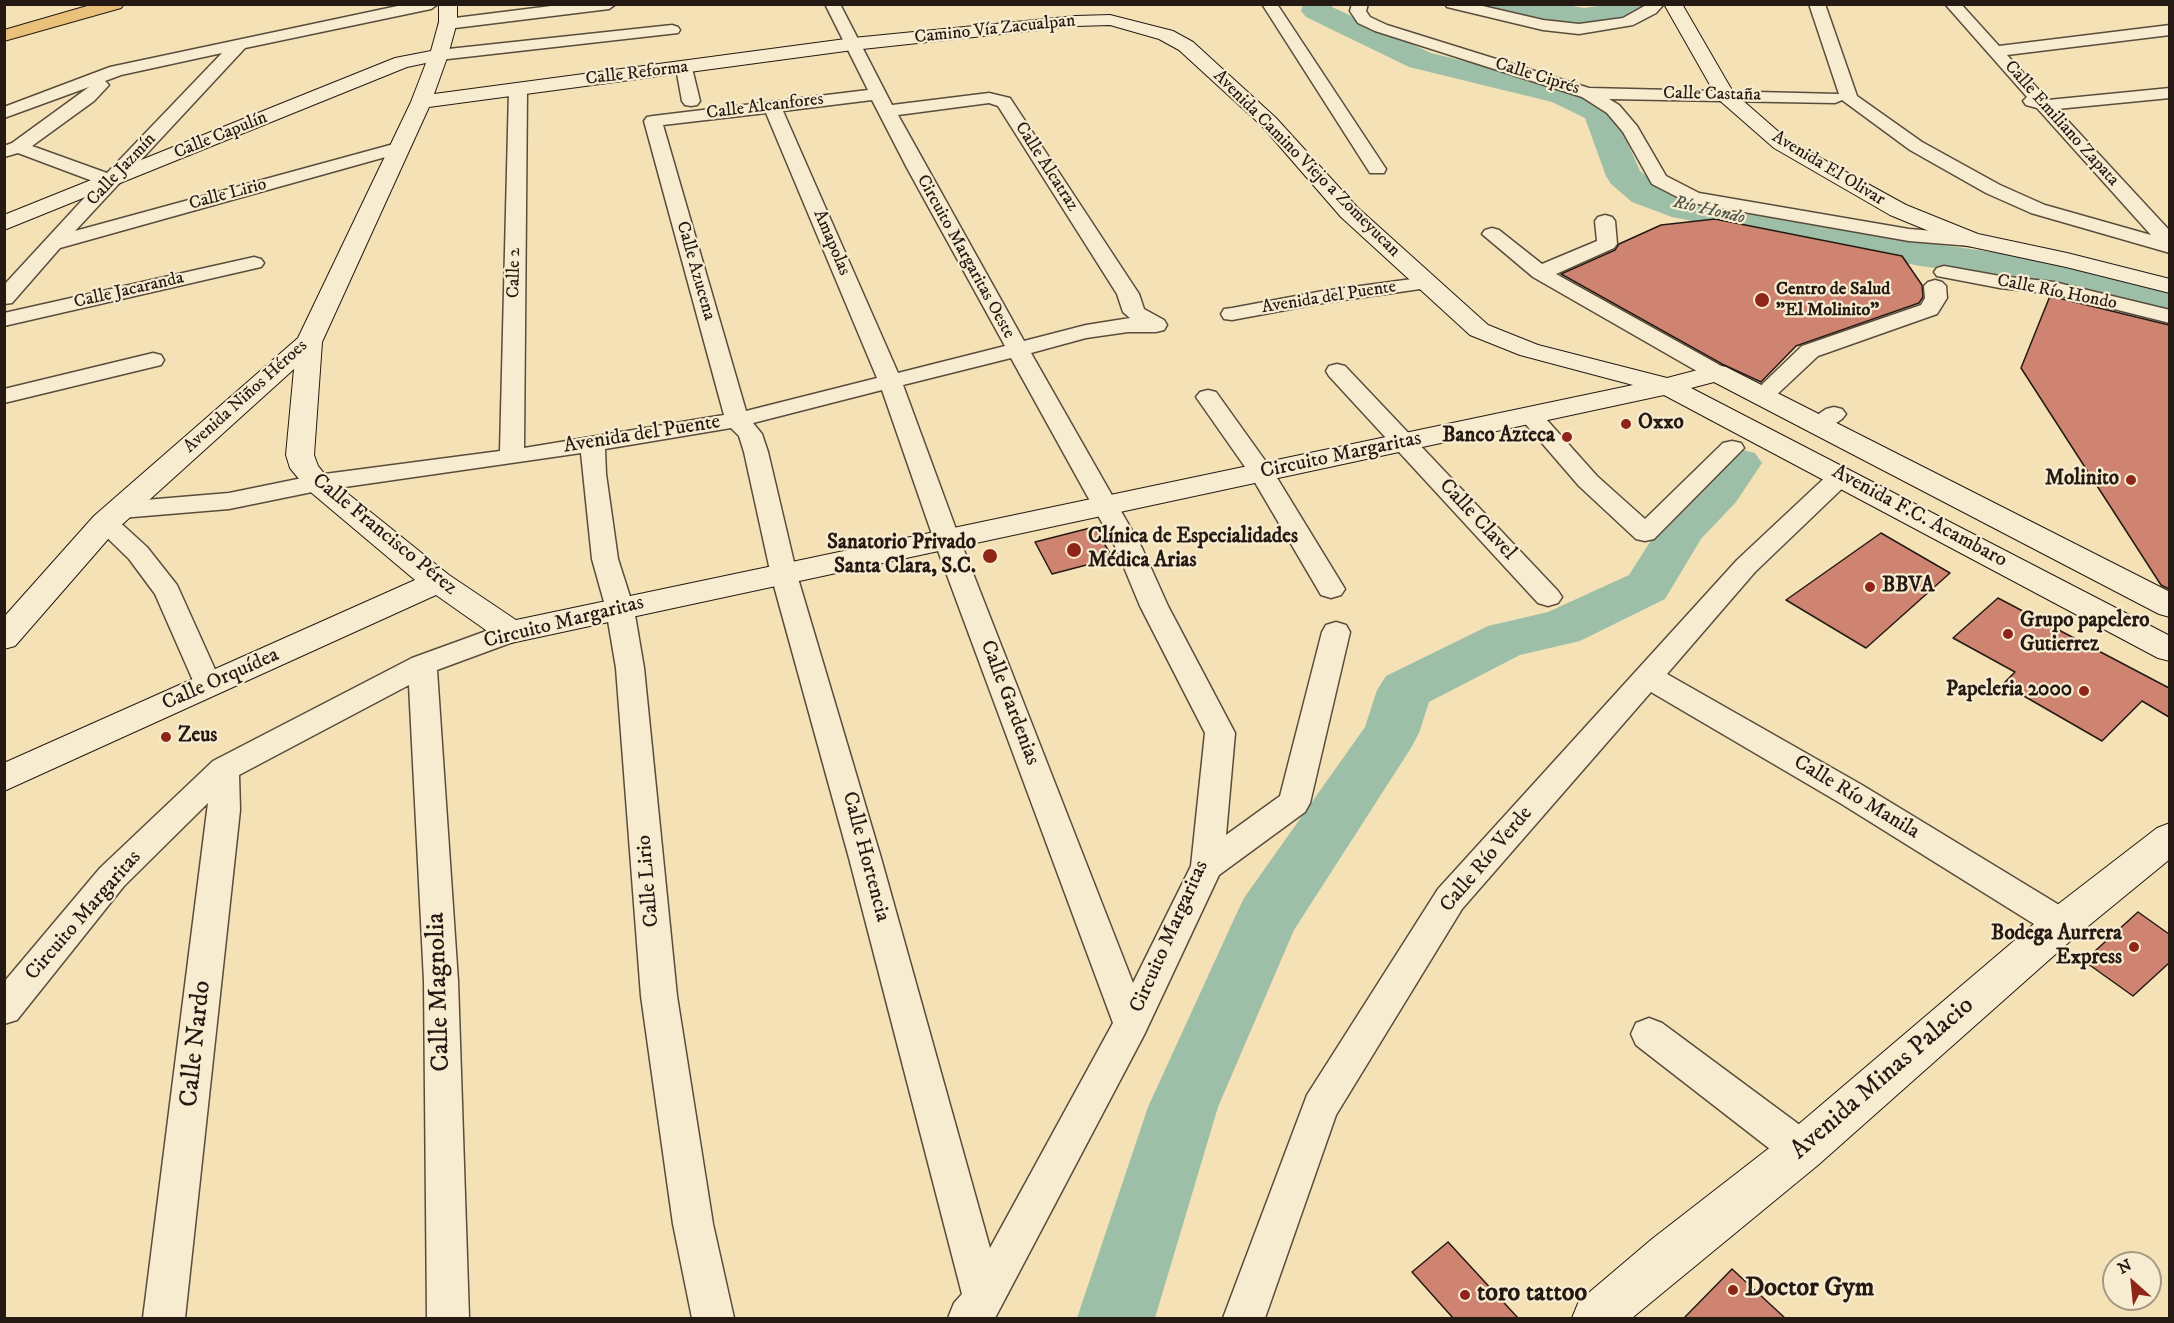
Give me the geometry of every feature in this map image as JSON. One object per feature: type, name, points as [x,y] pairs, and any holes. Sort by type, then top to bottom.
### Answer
[{"type":"highway","points":[[4,31],[92,4]]},
{"type":"highway","points":[[4,36],[115,4]]},
{"type":"street","points":[[4,113],[116,71],[431,4]]},
{"type":"street","points":[[448,14],[609,4]]},
{"type":"street","name":"Circuito Margaritas Oeste","points":[[832,4],[916,168],[1105,506]]},
{"type":"street","points":[[1269,4],[1377,169]]},
{"type":"street","name":"Calle Ciprés","points":[[1360,4],[1358,11],[1364,20],[1381,28],[1588,93],[1613,109],[1631,130],[1659,180],[1694,198],[1908,235],[1971,240]]},
{"type":"street","points":[[1452,4],[1543,25],[1579,28],[1627,22],[1658,4]]},
{"type":"street","name":"Avenida El Olivar","points":[[1672,4],[1725,95],[1781,144],[1898,210],[1971,240]]},
{"type":"street","name":"Calle Emiliano Zapata","points":[[1817,4],[1849,98],[1916,146],[1993,189],[2038,209],[2169,246]]},
{"type":"street","points":[[1833,4],[1845,36]]},
{"type":"street","points":[[1945,9],[2022,98],[2046,105],[2169,93]]},
{"type":"street","name":"Calle Emiliano Zapata","points":[[1945,9],[1996,51],[2169,246]]},
{"type":"street","name":"Avenida Niños Héroes","points":[[4,638],[113,517],[309,342],[421,102],[439,55],[448,14]]},
{"type":"street","name":"Camino Vía Zacualpan","points":[[853,44],[1076,21],[1110,20],[1137,26]]},
{"type":"street","name":"Avenida Camino Viejo a Zomeyucan","points":[[1137,26],[1166,35],[1186,46],[1269,122],[1349,212],[1479,330],[1529,350],[1667,386]]},
{"type":"street","points":[[439,55],[672,30]]},
{"type":"street","points":[[1996,51],[2169,30]]},
{"type":"street","name":"Calle Jazmín","points":[[4,298],[110,181],[241,43]]},
{"type":"street","name":"Calle Reforma","points":[[421,102],[853,44]]},
{"type":"street","name":"Calle Capulín","points":[[4,223],[402,62],[439,55]]},
{"type":"street","points":[[684,68],[691,101]]},
{"type":"street","points":[[11,150],[88,97],[116,71]]},
{"type":"street","name":"Calle 2","points":[[512,457],[518,90]]},
{"type":"street","points":[[1866,90],[1870,100],[1869,112]]},
{"type":"street","name":"Calle Castaña","points":[[1588,93],[1835,98]]},
{"type":"street","name":"Calle Alcatraz","points":[[882,102],[989,98],[1004,102],[1128,294],[1134,312],[1156,325]]},
{"type":"street","name":"Calle Alcanfores","points":[[653,121],[772,106],[882,102]]},
{"type":"street","name":"Amapolas","points":[[772,106],[890,381]]},
{"type":"street","name":"Calle Azucena","points":[[653,121],[736,420]]},
{"type":"street","name":"Calle Lirio","points":[[56,243],[401,147]]},
{"type":"street","points":[[11,150],[110,181]]},
{"type":"street","points":[[1540,273],[1607,244],[1605,221]]},
{"type":"street","points":[[1492,234],[1540,273],[1717,373]]},
{"type":"street","name":"Calle Río Hondo","points":[[1971,240],[2067,260],[2169,286]]},
{"type":"street","name":"Calle Jacaranda","points":[[4,320],[254,263]]},
{"type":"street","name":"Calle Río Hondo","points":[[1762,396],[1810,351],[1929,309],[1936,297],[1940,279],[2054,288],[2169,317]]},
{"type":"street","name":"Avenida del Puente","points":[[1232,314],[1323,297],[1427,283]]},
{"type":"street","name":"Avenida del Puente","points":[[113,517],[229,501],[316,483],[512,457],[736,420],[1086,332],[1128,325],[1156,325]]},
{"type":"street","name":"Calle Francisco Pérez","points":[[309,342],[300,455],[304,468],[316,483],[438,582],[511,632]]},
{"type":"street","points":[[4,396],[153,360]]},
{"type":"street","name":"Calle Clavel","points":[[1337,371],[1548,597]]},
{"type":"street","name":"Circuito Margaritas","points":[[4,1009],[112,877],[224,770],[422,665],[511,632],[1530,416],[1717,373]]},
{"type":"street","name":"Avenida F.C. Acambaro","points":[[1717,373],[1762,396],[1826,420],[2169,606]]},
{"type":"street","name":"Calle Gardenias","points":[[890,381],[947,540],[1131,1024]]},
{"type":"street","name":"Avenida F.C. Acambaro","points":[[1667,386],[2169,651]]},
{"type":"street","points":[[1208,397],[1262,473],[1331,589]]},
{"type":"street","points":[[1530,416],[1588,481],[1645,533],[1732,448]]},
{"type":"street","name":"Calle Hortencia","points":[[736,420],[750,434],[756,452],[784,574],[862,846],[977,1309]]},
{"type":"street","name":"Calle Lirio","points":[[593,443],[594,474],[605,559],[620,609],[630,668],[660,996],[693,1224],[713,1318]]},
{"type":"street","name":"Calle Río Verde","points":[[1244,1318],[1320,1107],[1450,899],[1746,566],[1841,476]]},
{"type":"street","name":"Circuito Margaritas","points":[[977,1309],[1131,1024],[1208,866],[1220,733],[1154,606],[1129,548],[1105,506]]},
{"type":"street","points":[[113,517],[167,591],[208,686]]},
{"type":"street","name":"Calle Orquídea","points":[[4,778],[438,582]]},
{"type":"street","points":[[1208,866],[1294,802],[1336,632]]},
{"type":"street","name":"Calle Magnolia","points":[[422,665],[441,981],[447,1318]]},
{"type":"street","name":"Calle Río Manila","points":[[1647,676],[1851,794],[2062,924]]},
{"type":"street","name":"Calle Nardo","points":[[164,1318],[221,833],[224,770]]},
{"type":"street","name":"Avenida Minas Palacio","points":[[1596,1318],[1669,1256],[1802,1150],[2062,924],[2169,838]]},
{"type":"street","points":[[1649,1034],[1802,1150]]},
{"type":"building","name":"Centro de Salud \"El Molinito\"","points":[[1715,219],[1902,256],[1922,285],[1923,297],[1919,303],[1796,346],[1761,382],[1722,364],[1561,274],[1615,250],[1619,244],[1661,225]]},
{"type":"building","name":"Molinito","points":[[2050,296],[2169,325],[2169,589],[2161,585],[2021,368]]},
{"type":"building","name":"Clínica de Especialidades Médica Arias","points":[[1094,527],[1113,558],[1052,574],[1035,542]]},
{"type":"building","name":"BBVA","points":[[1881,533],[1950,573],[1866,648],[1786,600]]},
{"type":"building","name":"Papeleria 2000","points":[[1998,598],[2169,688],[2169,717],[2142,701],[2102,741],[2003,684],[2015,672],[1953,638]]},
{"type":"building","name":"Bodega Aurrera Express","points":[[2138,912],[2169,934],[2169,963],[2133,996],[2084,961]]},
{"type":"building","name":"toro tattoo","points":[[1448,1242],[1518,1318],[1453,1318],[1412,1272]]},
{"type":"building","name":"Doctor Gym","points":[[1732,1269],[1785,1318],[1684,1318]]},
{"type":"waterway","name":"Río Hondo","points":[[1318,4],[1316,11],[1420,60],[1563,95],[1599,112],[1624,176],[1645,194],[1685,209],[1920,254],[2043,271],[2170,305]]},
{"type":"waterway","name":"Río Hondo","points":[[1499,4],[1584,17],[1617,14],[1638,4]]},
{"type":"waterway","points":[[1116,1318],[1183,1107],[1267,917],[1391,733],[1405,690],[1507,639],[1561,628],[1647,587],[1681,531],[1719,492],[1739,463]]},
{"type":"place","name":"Centro de Salud \"El Molinito\"","points":[[1762,300]]},
{"type":"place","name":"Oxxo","points":[[1626,424]]},
{"type":"place","name":"Banco Azteca","points":[[1567,437]]},
{"type":"place","name":"Molinito","points":[[2131,480]]},
{"type":"place","name":"Clínica de Especialidades Médica Arias","points":[[1074,550]]},
{"type":"place","name":"Sanatorio Privado Santa Clara, S.C.","points":[[990,556]]},
{"type":"place","name":"BBVA","points":[[1870,587]]},
{"type":"place","name":"Grupo papelero Gutierrez","points":[[2008,634]]},
{"type":"place","name":"Papeleria 2000","points":[[2084,691]]},
{"type":"place","name":"Zeus","points":[[166,737]]},
{"type":"place","name":"Bodega Aurrera Express","points":[[2134,947]]},
{"type":"place","name":"Doctor Gym","points":[[1733,1290]]},
{"type":"place","name":"toro tattoo","points":[[1465,1295]]}]
